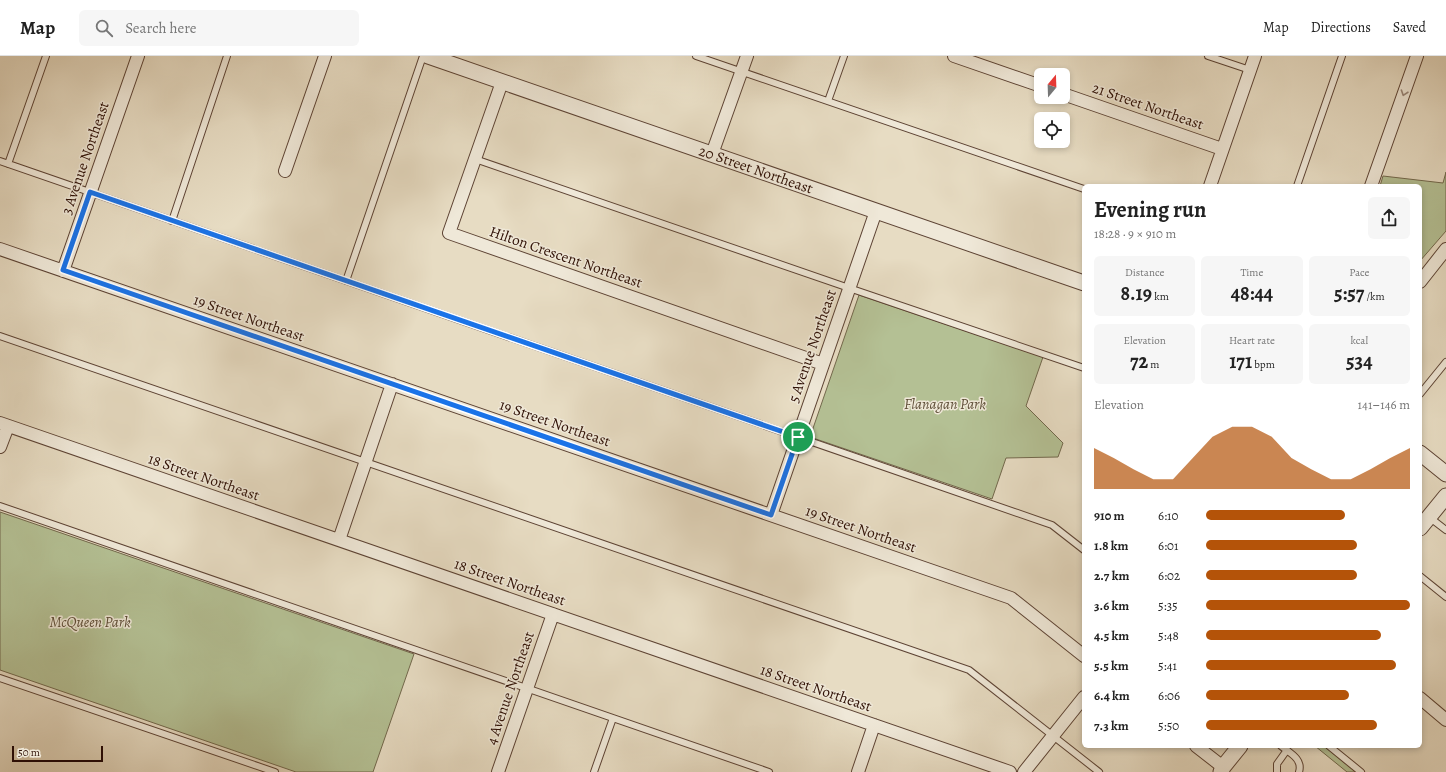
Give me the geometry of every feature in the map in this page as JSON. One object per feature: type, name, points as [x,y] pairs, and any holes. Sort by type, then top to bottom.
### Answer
[{"type":"street","name":"3 Avenue Northeast","points":[[63,270],[138,56]]},
{"type":"street","points":[[285,172],[325,56]]},
{"type":"street","name":"20 Street Northeast","points":[[428,56],[1082,282]]},
{"type":"street","points":[[712,154],[747,56]]},
{"type":"street","points":[[954,56],[1034,84]]},
{"type":"street","points":[[1211,184],[1255,56]]},
{"type":"street","points":[[1372,184],[1417,56]]},
{"type":"street","name":"Hilton Crescent Northeast","points":[[502,82],[449,233],[823,364]]},
{"type":"street","name":"21 Street Northeast","points":[[1070,96],[1222,149]]},
{"type":"street","name":"5 Avenue Northeast","points":[[771,515],[876,211]]},
{"type":"street","name":"19 Street Northeast","points":[[0,249],[1011,598],[1082,654]]},
{"type":"street","points":[[1422,279],[1446,249]]},
{"type":"street","points":[[339,540],[392,384]]},
{"type":"street","points":[[0,447],[4,424]]},
{"type":"street","name":"18 Street Northeast","points":[[4,424],[1010,772]]},
{"type":"street","points":[[1422,455],[1446,474]]},
{"type":"street","points":[[1425,522],[1446,496]]},
{"type":"street","name":"4 Avenue Northeast","points":[[498,772],[553,614]]},
{"type":"street","points":[[1024,772],[1082,700]]},
{"type":"street","points":[[1422,700],[1446,720]]},
{"type":"street","points":[[858,772],[874,725]]},
{"type":"street","points":[[1198,748],[1222,770],[1238,748]]},
{"type":"lane","points":[[8,164],[46,56]]},
{"type":"lane","points":[[172,221],[227,56]]},
{"type":"lane","points":[[346,281],[423,56]]},
{"type":"lane","points":[[696,56],[1082,188]]},
{"type":"lane","points":[[828,101],[844,56]]},
{"type":"lane","points":[[1208,56],[1250,70]]},
{"type":"lane","points":[[1298,184],[1342,56]]},
{"type":"lane","points":[[475,159],[1082,367]]},
{"type":"lane","points":[[0,161],[1052,525],[1082,548]]},
{"type":"lane","points":[[0,336],[969,670],[1099,772]]},
{"type":"lane","points":[[1422,392],[1446,362]]},
{"type":"lane","points":[[0,506],[769,772]]},
{"type":"lane","points":[[1425,522],[1446,530]]},
{"type":"lane","points":[[1422,578],[1446,597]]},
{"type":"lane","points":[[0,678],[275,772]]},
{"type":"lane","points":[[594,772],[613,718]]},
{"type":"lane","points":[[1284,748],[1298,760],[1300,772]]},
{"type":"lane","points":[[1331,748],[1361,772]]},
{"type":"lane","points":[[1277,772],[1277,764],[1287,750]]},
{"type":"green space","points":[[1446,172],[1446,231],[1422,259],[1422,184],[1381,184],[1383,176],[1443,183]]},
{"type":"green space","name":"Flanagan Park","points":[[859,295],[1043,357],[1026,406],[1063,443],[1058,457],[1006,458],[992,499],[810,437]]},
{"type":"green space","name":"McQueen Park","points":[[0,512],[414,654],[373,772],[296,772],[0,670]]},
{"type":"green space","points":[[1317,748],[1326,748],[1356,772],[1347,772]]},
{"type":"route","points":[[90,192],[798,437],[771,515],[63,270],[90,192]]}]
